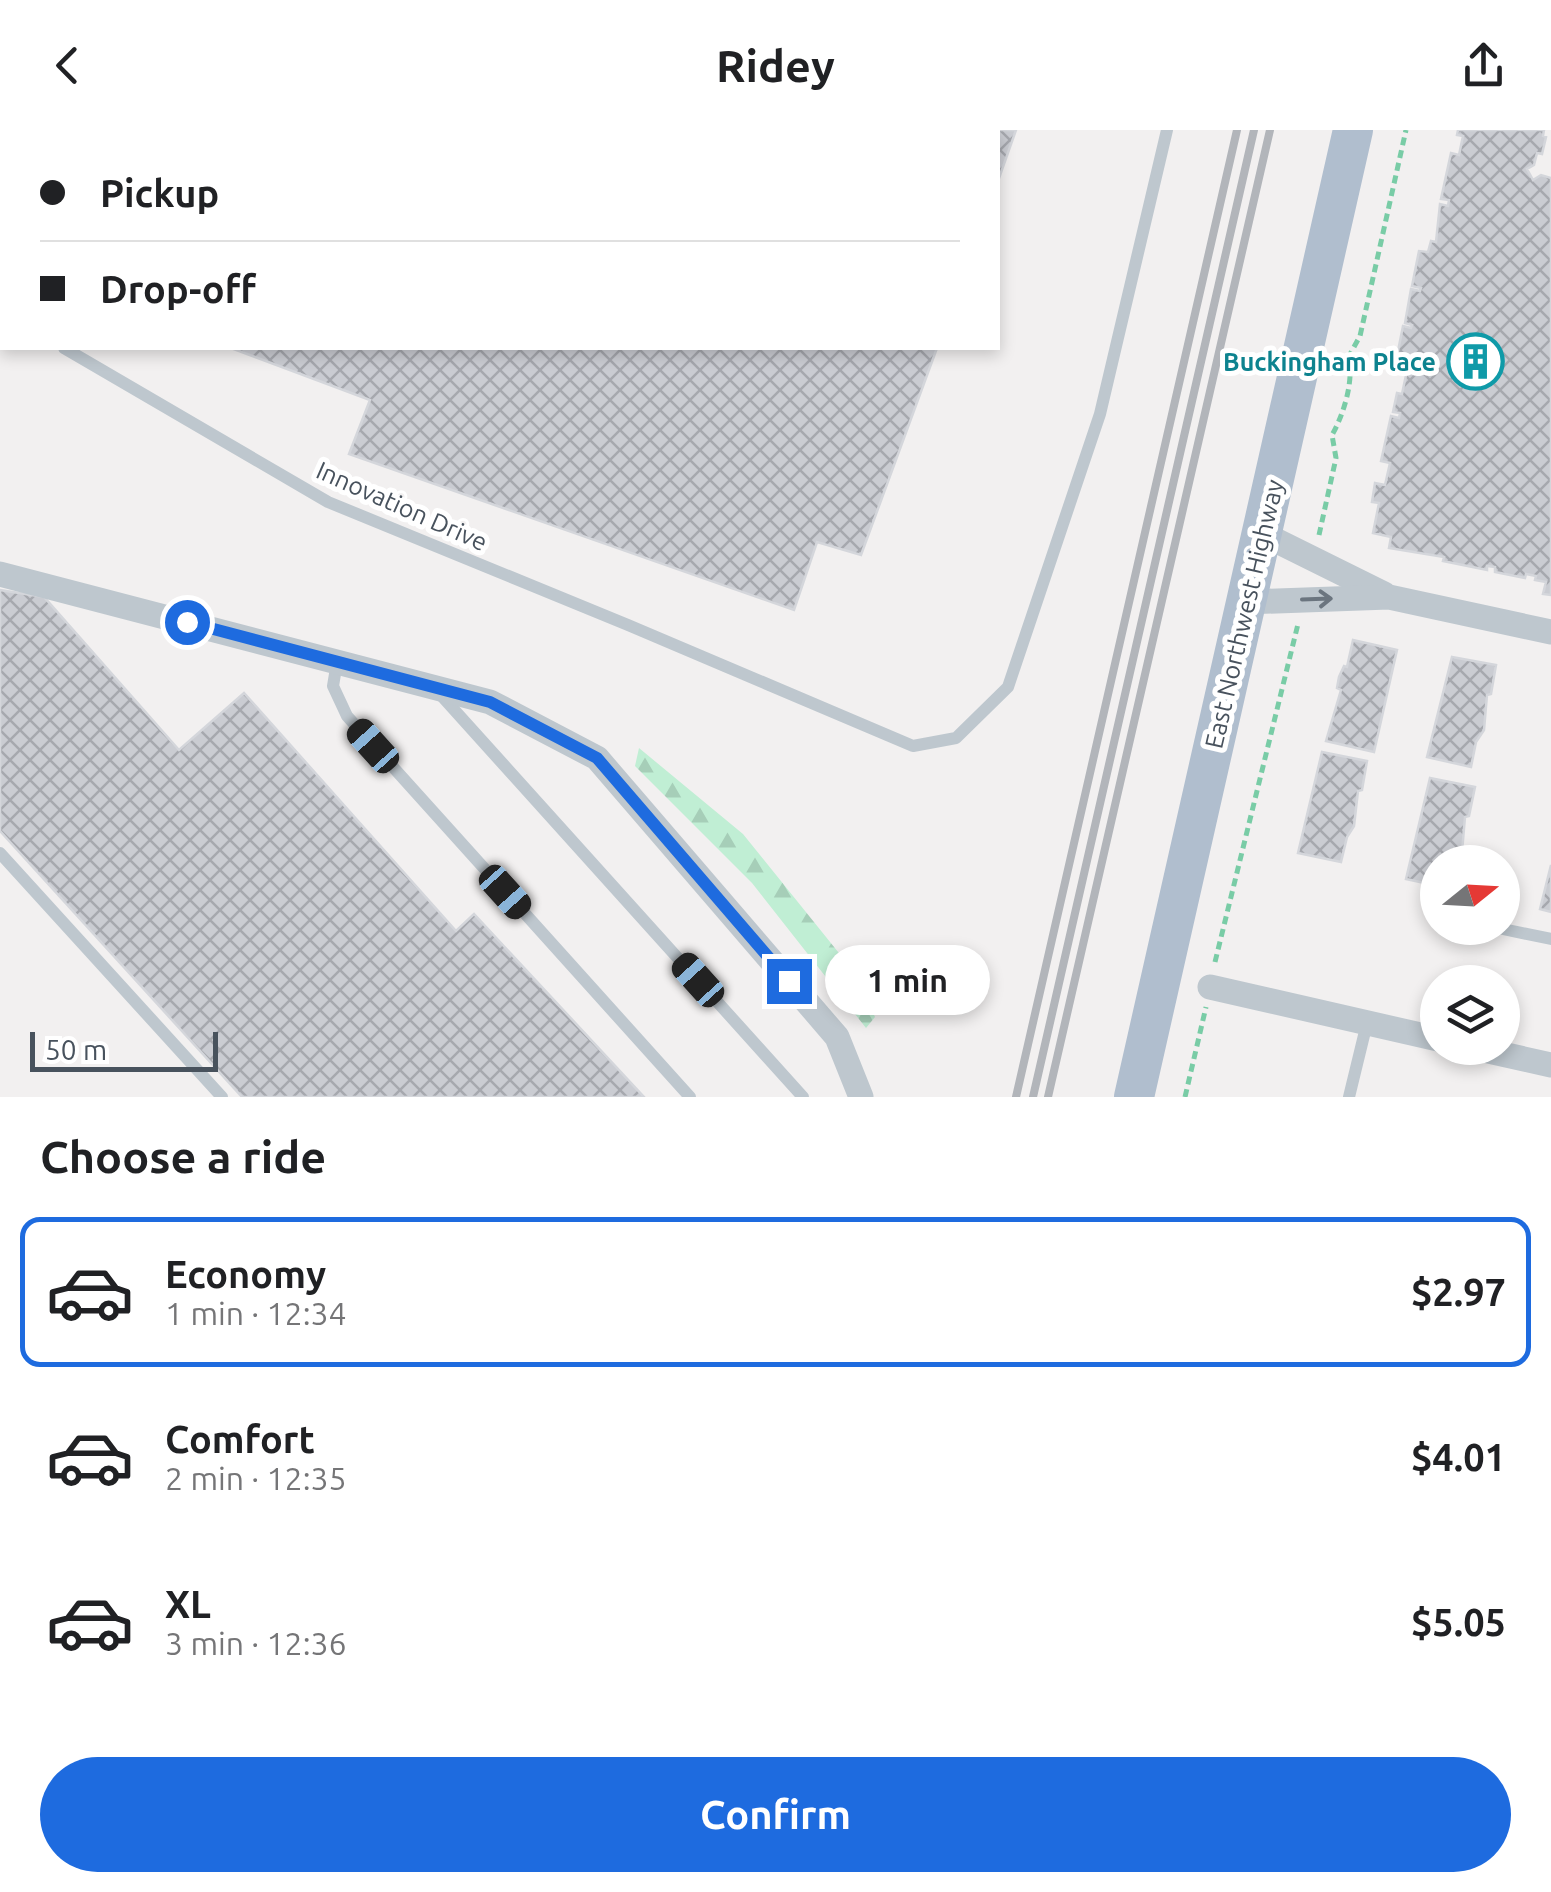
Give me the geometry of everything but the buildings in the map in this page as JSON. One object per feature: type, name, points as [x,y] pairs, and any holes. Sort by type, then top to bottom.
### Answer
[{"type":"main road","name":"East Northwest Highway","points":[[1134,1097],[1353,130]]},
{"type":"street","points":[[1263,534],[1389,597]]},
{"type":"street","points":[[0,574],[490,702],[597,758],[837,1037],[861,1097]]},
{"type":"street","points":[[1246,602],[1389,597],[1551,632]]},
{"type":"street","points":[[1210,987],[1420,1035]]},
{"type":"street","points":[[1520,1058],[1551,1065]]},
{"type":"lane","name":"Innovation Drive","points":[[67,350],[328,502],[913,746],[956,738],[1008,688],[1100,414],[1167,130]]},
{"type":"lane","points":[[337,662],[333,686],[347,716],[690,1097]]},
{"type":"lane","points":[[434,687],[803,1097]]},
{"type":"lane","points":[[0,853],[222,1097]]},
{"type":"lane","points":[[1520,933],[1551,939]]},
{"type":"lane","points":[[1349,1097],[1367,1023]]},
{"type":"green space","points":[[639,748],[743,834],[855,973],[875,1017],[866,1028],[752,883],[635,766]]},
{"type":"railway","points":[[1016,1097],[1237,130]]},
{"type":"railway","points":[[1033,1097],[1254,130]]},
{"type":"railway","points":[[1048,1097],[1270,130]]},
{"type":"place","name":"Buckingham Place","points":[[1475,362]]},
{"type":"route","points":[[187,622],[490,702],[597,758],[789,981]]}]
